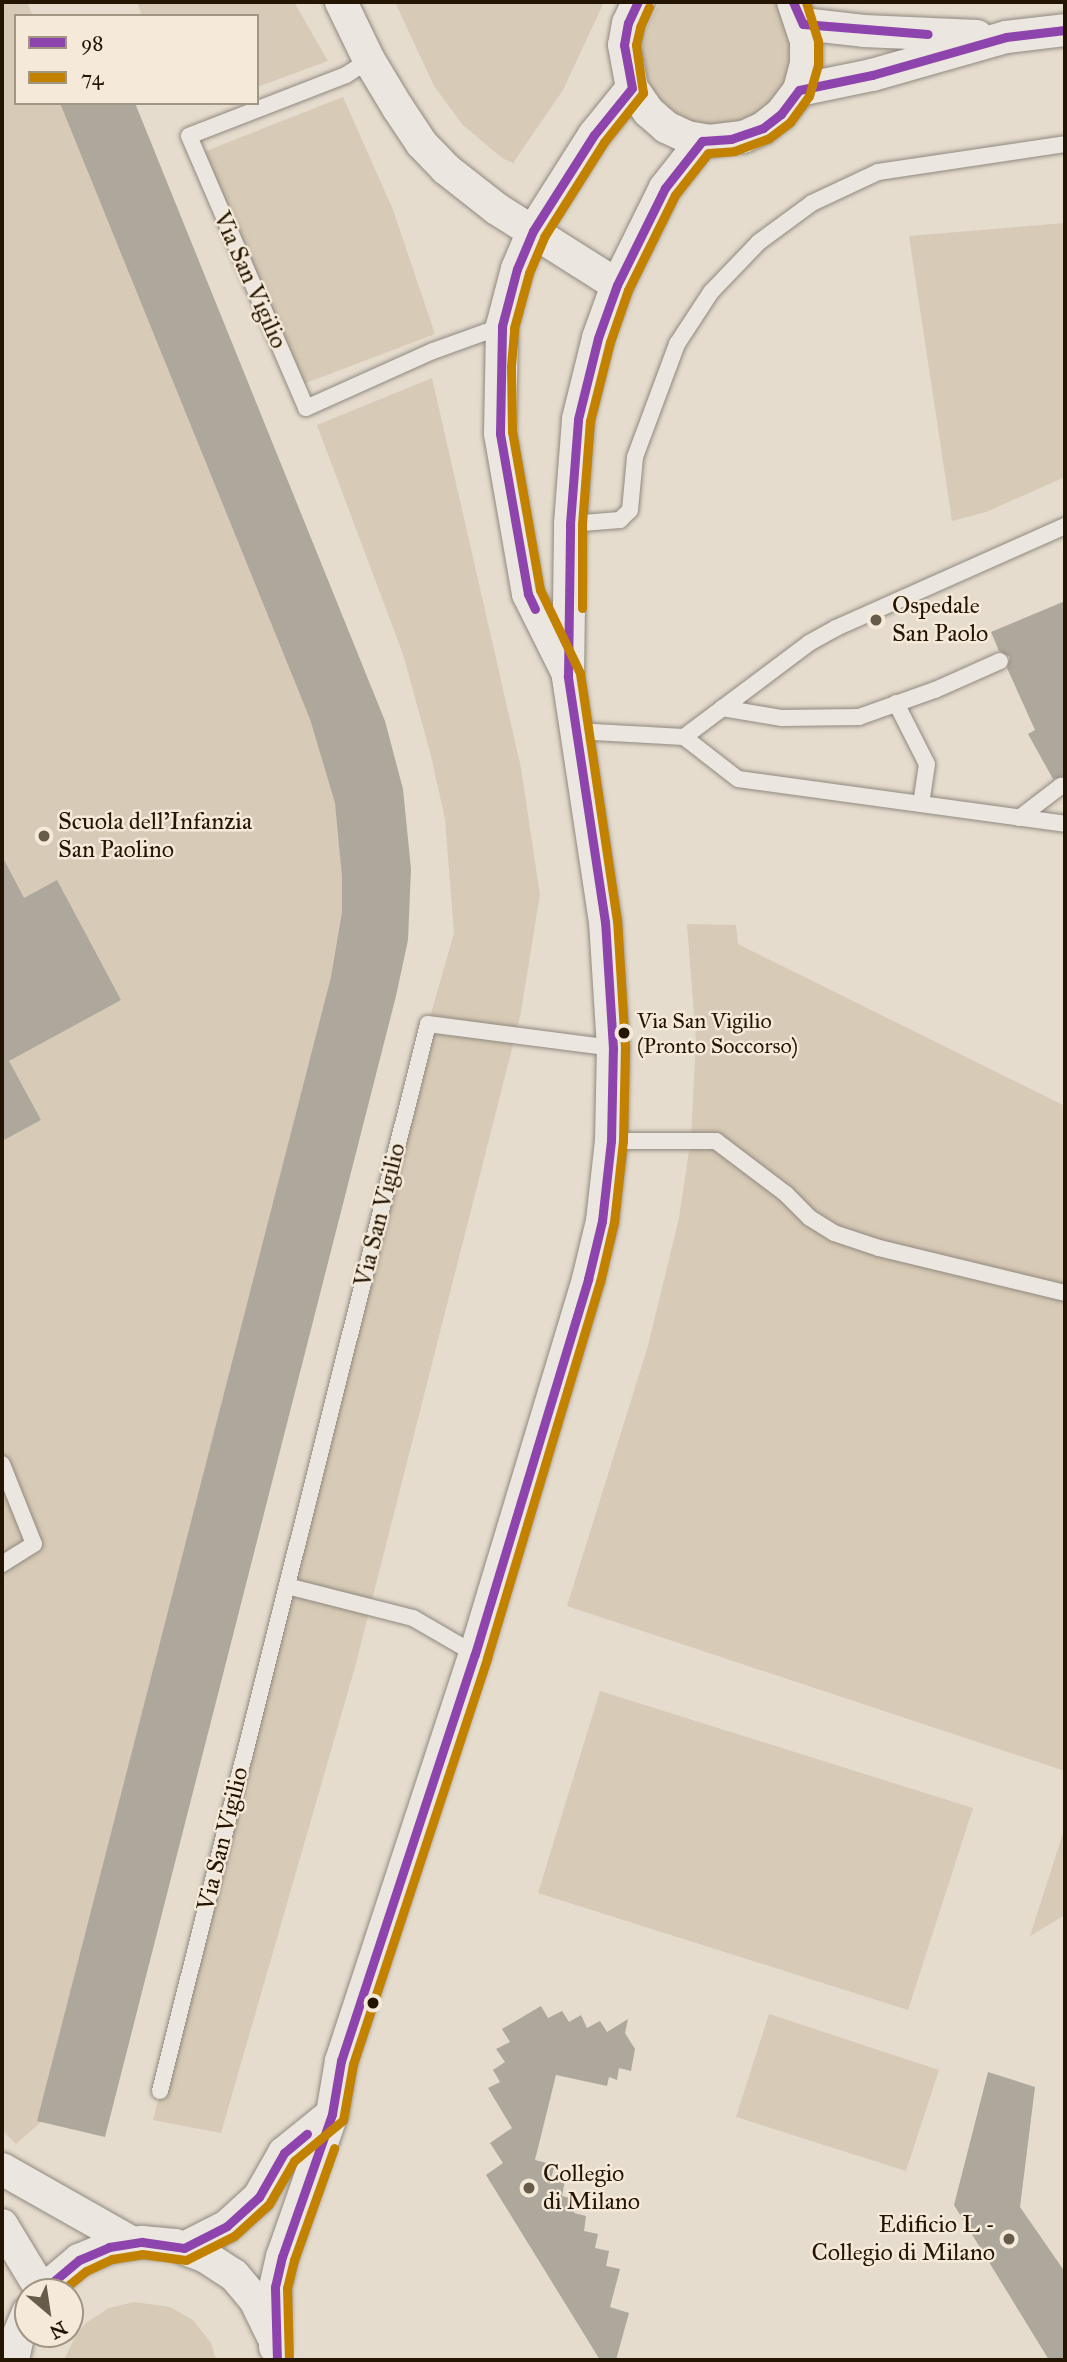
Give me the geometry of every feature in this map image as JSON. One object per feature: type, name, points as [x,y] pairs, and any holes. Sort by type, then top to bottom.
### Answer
[{"type":"street","points":[[341,2],[369,60],[422,144],[446,169],[497,209],[617,285]]},
{"type":"street","points":[[638,2],[628,23],[624,45],[632,88],[657,120],[676,132],[702,141],[732,139],[763,128],[781,114],[799,90],[806,52],[798,13],[863,31],[1006,37]]},
{"type":"street","points":[[799,90],[872,75],[1006,37],[1065,30]]},
{"type":"street","points":[[568,676],[528,594],[500,433],[502,326],[517,269],[533,231],[594,135],[632,88]]},
{"type":"street","points":[[276,2353],[275,2287],[282,2257],[332,2114],[341,2061],[475,1654],[588,1279],[602,1221],[611,1141],[613,1048],[605,922],[568,676],[570,524],[578,419],[598,338],[617,285],[665,188],[702,141]]},
{"type":"street","points":[[184,2248],[228,2226],[259,2197],[284,2153],[332,2114]]},
{"type":"street","points":[[2,2169],[133,2243]]},
{"type":"street","points":[[2,2225],[14,2278]]},
{"type":"street","points":[[63,2278],[79,2260],[110,2247],[133,2243],[159,2243],[184,2248],[220,2265],[246,2287],[264,2314],[276,2353]]},
{"type":"lane","name":"Via San Vigilio","points":[[369,60],[346,75],[189,136],[306,408],[433,351],[502,326]]},
{"type":"lane","points":[[570,524],[620,520],[630,510],[635,457],[677,344],[711,292],[759,242],[812,203],[878,172],[1065,144]]},
{"type":"lane","points":[[684,737],[809,643],[836,628],[1065,526]]},
{"type":"lane","points":[[722,708],[782,718],[859,717],[1000,661]]},
{"type":"lane","points":[[896,703],[927,764],[921,804]]},
{"type":"lane","points":[[576,731],[684,737],[738,779],[1065,824]]},
{"type":"lane","points":[[1019,818],[1061,786]]},
{"type":"lane","name":"Via San Vigilio","points":[[160,2091],[428,1024],[613,1048]]},
{"type":"lane","points":[[611,1141],[716,1141],[786,1194],[810,1218],[834,1233],[879,1248],[1065,1293]]},
{"type":"lane","points":[[2,1464],[34,1544],[2,1563]]},
{"type":"lane","points":[[287,1586],[413,1618],[475,1654]]},
{"type":"shaded area","points":[[2,2],[27,2],[32,14],[14,14],[14,105],[69,105],[317,717],[344,842],[342,940],[41,2122],[16,2144],[2,2130]]},
{"type":"shaded area","points":[[137,2],[294,2],[328,61],[259,86],[259,14],[141,14]]},
{"type":"shaded area","points":[[395,2],[604,2],[563,90],[513,163],[502,158],[462,124],[434,86]]},
{"type":"shaded area","points":[[660,2],[775,2],[786,17],[792,37],[793,59],[787,81],[775,99],[758,114],[738,123],[716,126],[694,123],[674,113],[658,98],[647,79],[642,57],[643,35]]},
{"type":"shaded area","points":[[343,97],[393,210],[435,334],[298,386],[196,155]]},
{"type":"shaded area","points":[[1065,223],[1065,477],[986,512],[952,521],[909,236]]},
{"type":"shaded area","points":[[432,378],[521,768],[540,895],[520,1017],[355,1667],[221,2133],[153,2120],[428,1024],[454,933],[445,819],[431,756],[403,654],[317,425]]},
{"type":"shaded area","points":[[687,924],[736,925],[738,944],[1065,1106],[1065,1771],[567,1606],[648,1346],[679,1218],[691,1138],[696,1041]]},
{"type":"shaded area","points":[[600,1691],[973,1808],[908,2010],[538,1893]]},
{"type":"shaded area","points":[[1065,1827],[1065,1915],[1030,1936]]},
{"type":"shaded area","points":[[769,2014],[939,2070],[906,2171],[736,2117]]},
{"type":"shaded area","points":[[134,2302],[170,2307],[193,2320],[211,2343],[216,2360],[64,2360],[70,2348],[84,2348],[86,2323],[109,2308]]},
{"type":"building","points":[[61,105],[136,105],[385,721],[403,789],[411,869],[408,940],[396,996],[105,2137],[37,2121],[331,977],[342,912],[342,877],[335,803],[310,719]]},
{"type":"building","points":[[1065,601],[1065,776],[1053,779],[1028,734],[1035,730],[1007,668],[1010,657],[999,651],[991,632]]},
{"type":"building","points":[[2,856],[24,898],[57,880],[121,1000],[9,1061],[41,1120],[2,1141]]},
{"type":"building","name":"Collegio di Milano","points":[[541,2006],[548,2018],[562,2011],[569,2022],[581,2015],[587,2028],[600,2021],[607,2032],[628,2019],[625,2033],[635,2049],[631,2071],[619,2068],[617,2080],[609,2077],[607,2086],[556,2075],[535,2160],[555,2165],[551,2178],[565,2181],[562,2196],[576,2200],[574,2213],[586,2216],[584,2231],[598,2234],[595,2248],[609,2251],[606,2266],[620,2269],[610,2307],[629,2313],[616,2360],[600,2360],[486,2175],[503,2163],[490,2143],[512,2128],[488,2088],[500,2082],[493,2070],[505,2062],[496,2049],[510,2042],[502,2029]]},
{"type":"building","name":"Edificio L - Collegio di Milano","points":[[988,2072],[1035,2087],[1020,2207],[1065,2272],[1065,2360],[1049,2360],[954,2205]]},
{"type":"transit line","name":"98","points":[[535,609],[528,594],[500,433],[502,326],[517,269],[533,231],[594,135],[632,88],[624,45],[628,23],[638,2]]},
{"type":"transit line","name":"98","points":[[793,2],[803,24],[928,34]]},
{"type":"transit line","name":"74","points":[[582,608],[582,524],[590,421],[610,342],[628,290],[675,195],[708,153],[734,151],[769,138],[790,122],[809,96],[818,65],[818,41],[806,2]]},
{"type":"transit line","name":"74","points":[[77,2278],[112,2259],[142,2254],[186,2260],[234,2236],[269,2204],[294,2161],[343,2120],[353,2064],[487,1658],[600,1282],[614,1222],[623,1141],[625,1047],[617,921],[580,673],[540,590],[512,432],[511,366],[514,328],[529,273],[544,237],[604,142],[643,93],[636,45],[649,7]]},
{"type":"transit line","name":"98","points":[[277,2360],[275,2287],[282,2257],[332,2114],[341,2061],[475,1654],[588,1279],[602,1221],[611,1141],[613,1048],[605,922],[568,676],[570,524],[578,419],[598,338],[617,285],[665,188],[702,141],[731,139],[763,128],[781,114],[799,90],[872,75],[1006,37],[1065,30]]},
{"type":"transit line","name":"98","points":[[58,2278],[79,2260],[109,2247],[142,2242],[184,2248],[227,2226],[259,2197],[284,2153],[307,2134]]},
{"type":"transit line","name":"74","points":[[289,2360],[287,2288],[294,2260],[334,2148]]},
{"type":"place","name":"Ospedale San Paolo","points":[[876,620]]},
{"type":"place","name":"Scuola dell'Infanzia San Paolino","points":[[44,836]]},
{"type":"place","name":"Via San Vigilio (Pronto Soccorso)","points":[[624,1033]]},
{"type":"place","name":"Collegio di Milano","points":[[529,2188]]},
{"type":"place","name":"Edificio L - Collegio di Milano","points":[[1009,2239]]}]
